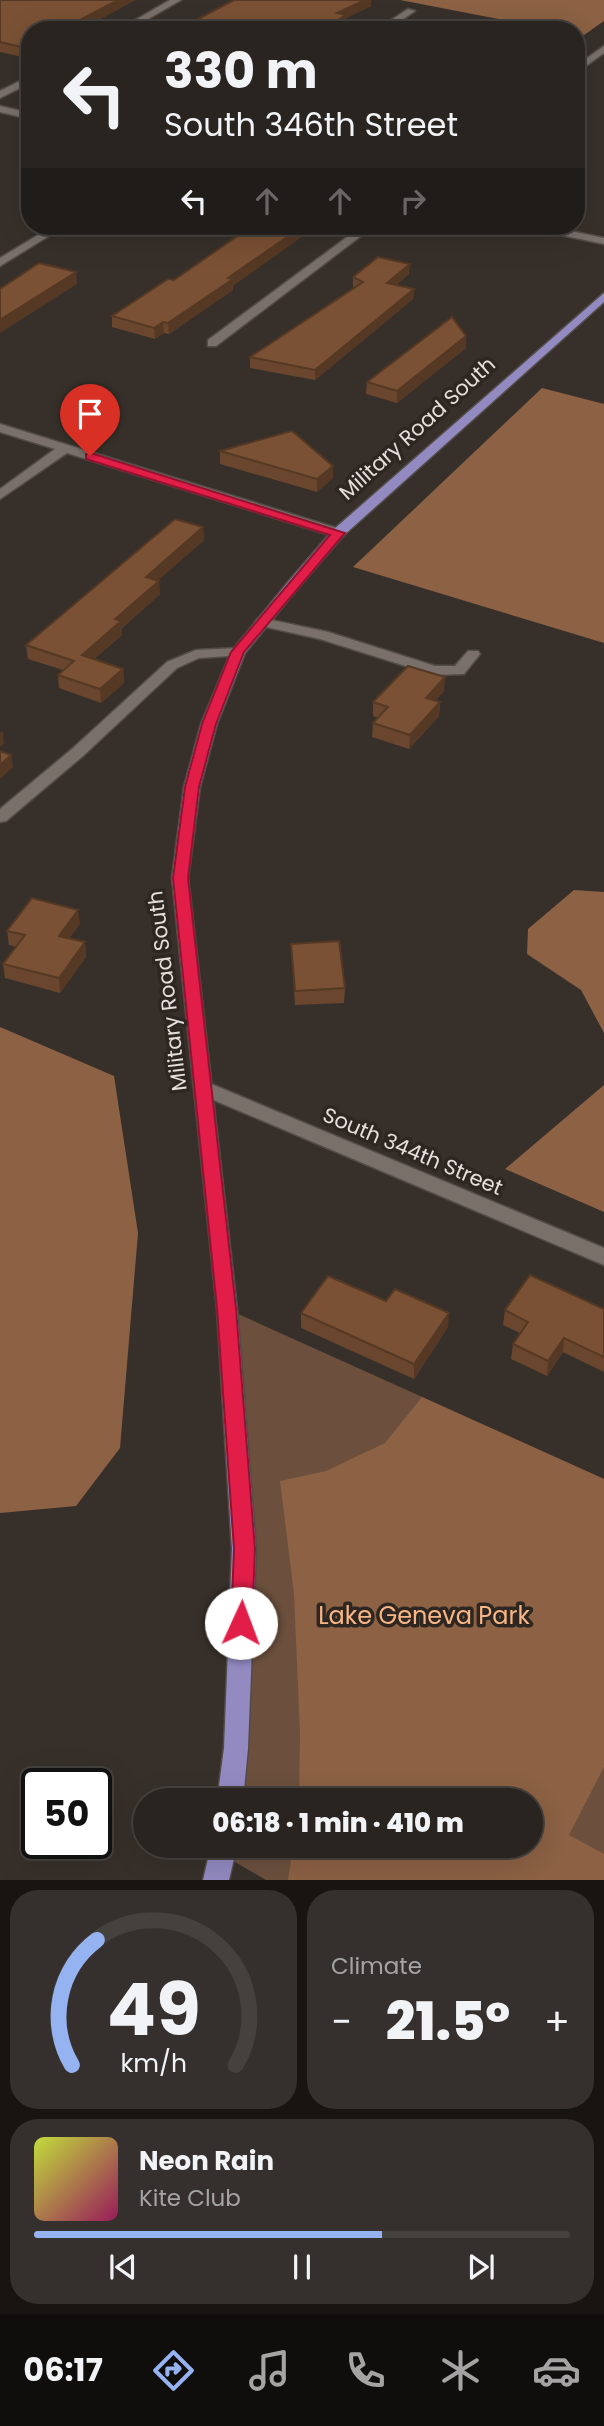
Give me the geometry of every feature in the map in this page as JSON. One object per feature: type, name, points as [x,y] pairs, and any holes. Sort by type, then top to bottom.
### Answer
[{"type":"main road","name":"Military Road South","points":[[231,1788],[236,1748],[244,1549],[227,1308],[180,878],[192,787],[209,724],[238,652],[262,622],[338,533],[604,296]]},
{"type":"main road","points":[[216,1880],[221,1858]]},
{"type":"street","points":[[138,21],[177,0]]},
{"type":"street","points":[[395,21],[411,11]]},
{"type":"street","points":[[585,63],[604,49]]},
{"type":"street","points":[[0,95],[21,84]]},
{"type":"street","points":[[0,109],[21,114]]},
{"type":"street","points":[[0,263],[45,235]]},
{"type":"street","points":[[212,343],[357,235]]},
{"type":"street","points":[[575,235],[604,241]]},
{"type":"street","points":[[0,428],[338,533]]},
{"type":"street","points":[[0,495],[65,448]]},
{"type":"street","points":[[262,622],[323,635],[434,670],[459,671],[473,654]]},
{"type":"street","points":[[0,817],[78,752],[172,665],[196,654],[238,652]]},
{"type":"street","name":"South 344th Street","points":[[204,1088],[604,1257]]},
{"type":"green space","points":[[400,0],[604,0],[604,21],[585,34],[585,21],[509,21]]},
{"type":"green space","points":[[542,388],[604,404],[604,643],[353,567]]},
{"type":"green space","points":[[574,890],[604,892],[604,1033],[581,990],[527,954],[528,929]]},
{"type":"green space","points":[[0,1027],[114,1076],[138,1233],[120,1448],[76,1506],[0,1513]]},
{"type":"green space","points":[[604,1085],[604,1212],[505,1169]]},
{"type":"green space","name":"Lake Geneva Park","points":[[227,1309],[604,1479],[604,1880],[266,1880],[228,1858],[543,1858],[543,1788],[231,1788],[244,1549]]},
{"type":"green space","name":"Lake Geneva Park","points":[[422,1397],[604,1479],[604,1767],[569,1835],[604,1854],[604,1880],[288,1880],[291,1858],[543,1858],[543,1788],[299,1788],[300,1734],[294,1594],[280,1481],[326,1471],[385,1443]]},
{"type":"building","points":[[0,0],[118,0],[78,21],[21,21],[21,47],[0,42]]},
{"type":"building","points":[[234,0],[365,0],[337,13],[346,15],[336,21],[198,19]]},
{"type":"building","points":[[239,235],[290,235],[228,278],[233,279],[168,323],[163,322],[154,328],[112,316],[168,279],[174,280]]},
{"type":"building","points":[[378,257],[410,264],[387,283],[414,289],[315,370],[250,357],[363,282],[353,277]]},
{"type":"building","points":[[39,263],[76,272],[0,320],[0,289]]},
{"type":"building","points":[[452,317],[466,336],[397,391],[367,382]]},
{"type":"building","points":[[292,431],[333,466],[317,479],[220,451]]},
{"type":"building","points":[[175,519],[203,527],[146,577],[159,581],[115,619],[121,621],[82,655],[123,669],[100,689],[58,675],[74,661],[26,645]]},
{"type":"building","points":[[408,666],[445,677],[426,698],[440,702],[410,735],[373,723],[388,707],[373,702]]},
{"type":"building","points":[[0,751],[11,755],[0,765]]},
{"type":"building","points":[[32,898],[78,910],[59,936],[85,942],[59,978],[3,964],[25,935],[7,931]]},
{"type":"building","points":[[339,941],[345,988],[295,991],[291,944]]},
{"type":"building","points":[[530,1275],[604,1309],[604,1357],[564,1338],[548,1361],[513,1344],[528,1322],[505,1310]]},
{"type":"building","points":[[328,1276],[386,1301],[395,1289],[449,1313],[414,1364],[301,1313]]},
{"type":"route","points":[[90,456],[338,533],[238,652],[209,724],[192,787],[180,878],[227,1308],[244,1549],[241,1623]]}]
